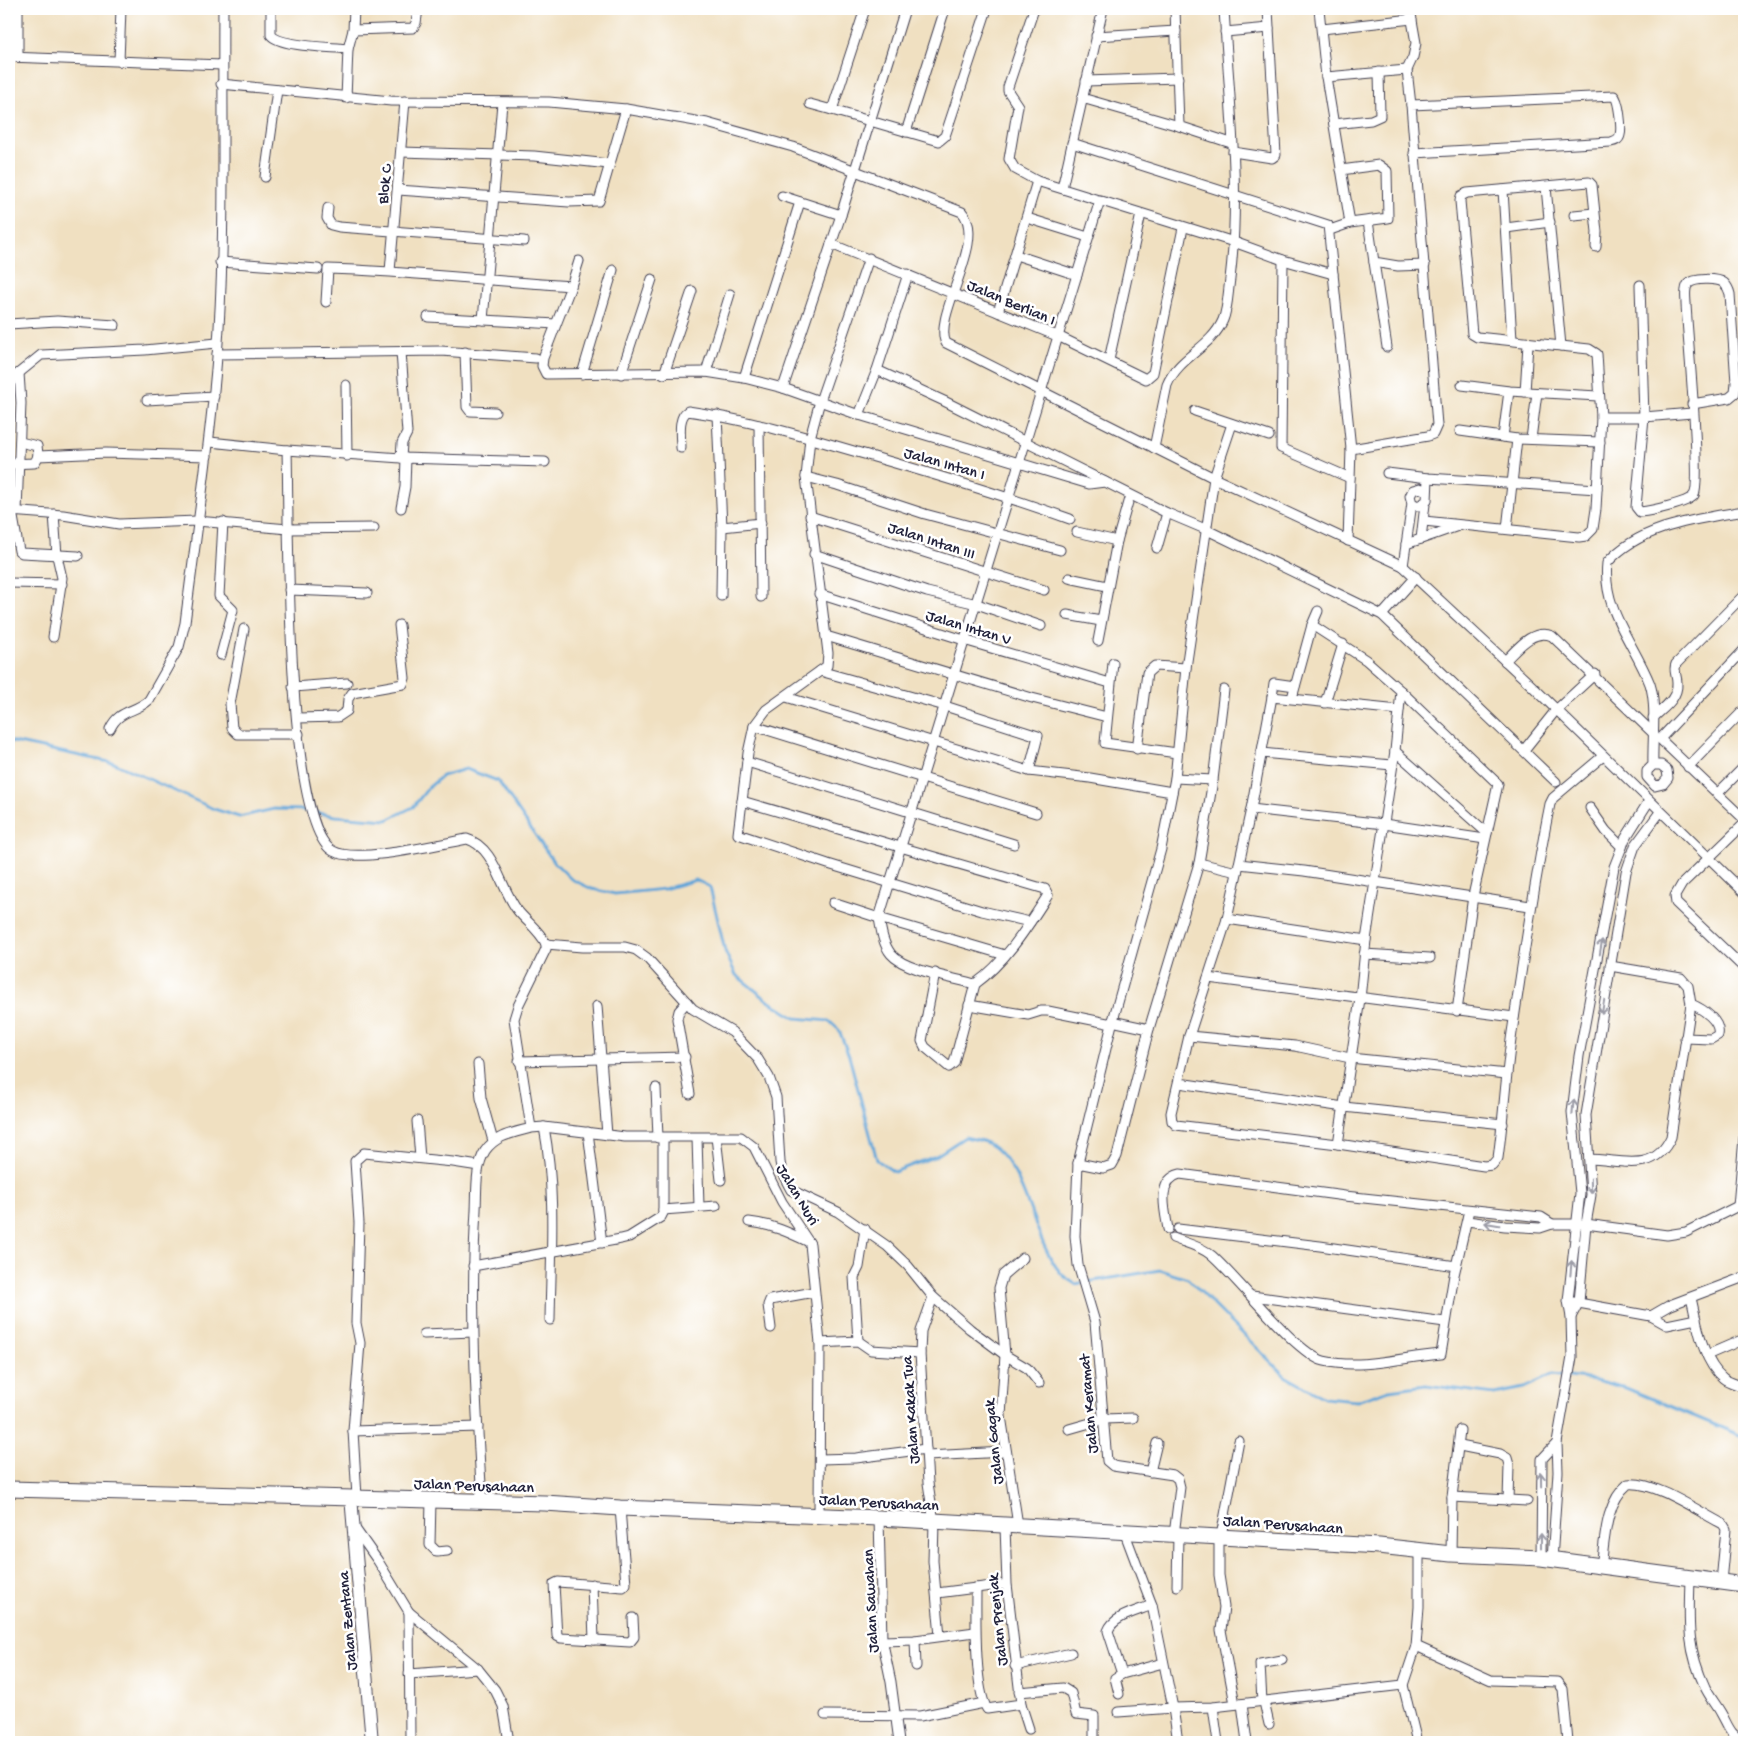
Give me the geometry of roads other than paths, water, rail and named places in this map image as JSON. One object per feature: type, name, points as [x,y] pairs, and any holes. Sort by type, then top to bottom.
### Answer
[{"type":"main road","name":"Jalan Perusahaan","points":[[9,1489],[482,1501],[819,1515],[1220,1536],[1379,1546],[1419,1552],[1546,1559],[1744,1585]]},
{"type":"street","points":[[18,9],[13,57],[222,65]]},
{"type":"street","points":[[119,61],[121,9]]},
{"type":"street","points":[[110,730],[119,715],[144,705],[149,700],[179,647],[185,623],[210,442],[218,344],[223,9]]},
{"type":"street","points":[[271,9],[273,38],[289,43],[348,48]]},
{"type":"street","points":[[346,98],[348,48],[353,30],[354,9]]},
{"type":"street","points":[[353,30],[413,28],[416,23],[418,9]]},
{"type":"street","points":[[832,110],[865,9]]},
{"type":"street","points":[[783,388],[831,244],[904,9]]},
{"type":"street","points":[[906,132],[945,9]]},
{"type":"street","points":[[810,104],[936,141],[942,140],[945,136],[987,9]]},
{"type":"street","points":[[1034,9],[1008,87],[1008,91],[1018,106],[1010,159],[1015,169],[1037,181],[1183,228],[1234,242],[1283,260],[1333,274]]},
{"type":"street","points":[[1062,188],[1103,9]]},
{"type":"street","points":[[1175,9],[1180,126]]},
{"type":"street","points":[[1154,448],[1167,385],[1171,375],[1189,355],[1208,342],[1224,319],[1234,242],[1234,196],[1224,9]]},
{"type":"street","points":[[1082,98],[1180,126],[1232,147],[1272,158],[1276,155],[1268,9]]},
{"type":"street","points":[[1319,9],[1326,77],[1350,222]]},
{"type":"street","points":[[1351,449],[1428,436],[1436,430],[1438,425],[1407,70],[1413,57],[1416,43],[1410,9]]},
{"type":"street","points":[[1322,29],[1412,19]]},
{"type":"street","points":[[1225,32],[1269,28]]},
{"type":"street","points":[[1096,36],[1176,31]]},
{"type":"street","points":[[1326,77],[1407,70]]},
{"type":"street","points":[[1334,124],[1371,120],[1380,116],[1379,72]]},
{"type":"street","points":[[1086,81],[1178,78]]},
{"type":"street","points":[[221,84],[346,98],[502,103],[549,102],[626,109],[707,123],[793,147],[962,212],[970,226],[969,237],[955,294],[942,327],[942,335],[946,343],[1214,478],[1403,566],[1505,660],[1654,807],[1744,892]]},
{"type":"street","points":[[265,177],[277,90]]},
{"type":"street","points":[[1411,105],[1614,96],[1618,101],[1620,136],[1617,140],[1611,142],[1414,153]]},
{"type":"street","name":"Blok C","points":[[390,271],[405,101]]},
{"type":"street","points":[[483,320],[502,103]]},
{"type":"street","points":[[398,190],[569,202],[599,201],[626,109]]},
{"type":"street","points":[[1072,143],[1234,196],[1325,222],[1330,230],[1351,449],[1348,541]]},
{"type":"street","points":[[401,152],[534,156],[609,164]]},
{"type":"street","points":[[1330,230],[1350,222],[1388,218],[1387,171],[1379,165],[1341,170]]},
{"type":"street","points":[[998,312],[1037,181]]},
{"type":"street","points":[[1424,521],[1586,536],[1593,529],[1601,417],[1598,396],[1597,354],[1590,349],[1528,344],[1512,340],[1477,337],[1472,334],[1461,196],[1467,193],[1589,182],[1592,186],[1597,238],[1596,247]]},
{"type":"street","points":[[1546,187],[1561,346]]},
{"type":"street","points":[[1503,190],[1512,340]]},
{"type":"street","points":[[782,196],[840,215]]},
{"type":"street","points":[[976,984],[904,964],[892,955],[884,941],[879,918],[1100,200]]},
{"type":"street","points":[[744,378],[800,202]]},
{"type":"street","points":[[328,208],[327,218],[331,225],[524,241]]},
{"type":"street","points":[[1574,216],[1594,213]]},
{"type":"street","points":[[1109,360],[1141,214]]},
{"type":"street","points":[[1027,218],[1088,237]]},
{"type":"street","points":[[1368,221],[1387,347]]},
{"type":"street","points":[[1506,228],[1550,222]]},
{"type":"street","name":"Jalan Berlian I","points":[[831,244],[1057,336],[1146,379],[1153,373],[1183,228]]},
{"type":"street","points":[[1016,254],[1077,274]]},
{"type":"street","points":[[869,258],[820,401],[810,438],[806,478],[819,594],[826,636],[827,666],[766,710],[754,726],[747,762],[738,834],[742,837],[982,911],[1030,922]]},
{"type":"street","points":[[1283,260],[1281,448],[1350,478]]},
{"type":"street","points":[[579,261],[543,358],[543,371],[546,374],[706,372],[744,378],[783,388],[859,415],[1089,484],[1105,482]]},
{"type":"street","points":[[220,262],[318,269]]},
{"type":"street","points":[[1374,262],[1398,266],[1425,265]]},
{"type":"street","points":[[326,302],[328,269],[390,271],[486,281],[571,286]]},
{"type":"street","points":[[582,374],[613,270]]},
{"type":"street","points":[[859,415],[877,370],[908,274]]},
{"type":"street","points":[[622,374],[652,279]]},
{"type":"street","points":[[1601,417],[1644,417],[1692,408],[1729,398],[1734,393],[1736,383],[1730,294],[1723,283],[1717,280],[1695,281],[1689,284],[1686,289],[1692,408],[1698,471],[1693,496],[1690,499],[1640,512],[1636,507],[1644,417],[1640,285]]},
{"type":"street","points":[[664,374],[692,291]]},
{"type":"street","points":[[706,372],[730,294]]},
{"type":"street","points":[[428,317],[556,324]]},
{"type":"street","points":[[9,324],[57,321],[115,325]]},
{"type":"street","points":[[9,381],[41,355],[218,344]]},
{"type":"street","points":[[1525,392],[1528,344]]},
{"type":"street","points":[[401,352],[407,433],[402,443],[405,487],[401,508]]},
{"type":"street","points":[[217,354],[465,352],[536,358]]},
{"type":"street","points":[[465,352],[467,407],[470,411],[495,412]]},
{"type":"street","points":[[877,370],[1027,442],[1167,513],[1205,529],[1382,615],[1556,782]]},
{"type":"street","points":[[19,373],[21,395],[20,464],[13,511],[13,547],[22,553],[78,556]]},
{"type":"street","points":[[346,385],[347,456]]},
{"type":"street","points":[[1462,386],[1509,391],[1598,396]]},
{"type":"street","points":[[1503,437],[1509,391]]},
{"type":"street","points":[[1531,439],[1537,393]]},
{"type":"street","points":[[147,400],[214,396]]},
{"type":"street","name":"Jalan Intan I","points":[[681,448],[682,417],[685,413],[688,411],[717,415],[810,438],[1009,497],[1070,519]]},
{"type":"street","points":[[1195,411],[1269,436]]},
{"type":"street","points":[[717,415],[722,527],[721,596]]},
{"type":"street","name":"Jalan Keramat","points":[[1176,1535],[1180,1482],[1173,1475],[1108,1464],[1095,1322],[1078,1264],[1075,1236],[1078,1163],[1112,1022],[1161,849],[1175,778],[1186,668],[1205,529],[1214,478],[1232,424]]},
{"type":"street","points":[[759,425],[762,523],[760,597]]},
{"type":"street","points":[[1460,431],[1517,439],[1600,442]]},
{"type":"street","points":[[1507,528],[1517,439]]},
{"type":"street","points":[[9,464],[34,463],[38,456],[35,445],[20,442]]},
{"type":"street","points":[[210,442],[347,456],[545,462]]},
{"type":"street","points":[[287,450],[289,590],[293,687],[308,805],[315,828],[323,843],[333,851],[346,854],[374,854],[467,839],[475,841],[482,847],[505,891],[518,911],[546,944],[546,949],[528,983],[514,1019],[519,1061],[531,1128]]},
{"type":"street","points":[[38,456],[106,453],[207,456]]},
{"type":"street","points":[[1387,473],[1512,484],[1597,488]]},
{"type":"street","points":[[1403,566],[1412,503],[1410,496],[1413,490],[1414,476]]},
{"type":"street","points":[[806,478],[998,534],[1060,550]]},
{"type":"street","points":[[1421,539],[1425,504],[1428,498],[1426,491],[1428,478]]},
{"type":"street","points":[[1413,490],[1420,488],[1426,491]]},
{"type":"street","points":[[1098,642],[1107,586],[1130,495]]},
{"type":"street","points":[[1412,503],[1418,506],[1425,504]]},
{"type":"street","points":[[13,511],[54,514],[119,524],[198,521],[288,529],[374,528]]},
{"type":"street","points":[[1653,765],[1650,686],[1617,621],[1607,593],[1607,563],[1626,545],[1675,524],[1744,511]]},
{"type":"street","points":[[1157,548],[1167,513]]},
{"type":"street","points":[[53,637],[62,584],[54,514]]},
{"type":"street","name":"Jalan Intan III","points":[[810,516],[1044,590]]},
{"type":"street","points":[[221,655],[233,610],[219,596],[223,522]]},
{"type":"street","points":[[722,527],[762,523]]},
{"type":"street","points":[[1406,544],[1462,525]]},
{"type":"street","points":[[1077,532],[1117,541]]},
{"type":"street","points":[[814,554],[927,592],[977,604],[1041,626]]},
{"type":"street","points":[[1382,615],[1416,577]]},
{"type":"street","points":[[1069,578],[1107,586]]},
{"type":"street","points":[[9,583],[62,584]]},
{"type":"street","points":[[289,590],[367,593]]},
{"type":"street","name":"Jalan Intan V","points":[[819,594],[964,640],[1110,683]]},
{"type":"street","points":[[1652,718],[1671,701],[1676,693],[1677,684],[1674,669],[1676,664],[1743,596]]},
{"type":"street","points":[[1292,698],[1312,625],[1318,611]]},
{"type":"street","points":[[1067,615],[1100,621]]},
{"type":"street","points":[[298,718],[342,716],[347,711],[348,699],[352,693],[403,684],[406,678],[399,625]]},
{"type":"street","points":[[1312,625],[1366,660],[1498,784],[1473,896],[1457,1011]]},
{"type":"street","points":[[244,629],[230,704],[232,728],[238,734],[299,734]]},
{"type":"street","points":[[1505,660],[1533,636],[1544,632],[1552,636],[1595,674],[1652,732],[1744,819]]},
{"type":"street","points":[[826,636],[955,673],[1032,698],[1107,717]]},
{"type":"street","points":[[1325,703],[1343,644]]},
{"type":"street","points":[[1660,739],[1744,650]]},
{"type":"street","points":[[1113,662],[1105,743],[1137,749],[1177,753]]},
{"type":"street","points":[[1137,749],[1147,673],[1155,666],[1186,668]]},
{"type":"street","points":[[820,671],[945,706],[1038,736],[1029,771]]},
{"type":"street","points":[[1524,750],[1556,710],[1595,674]]},
{"type":"street","points":[[293,687],[347,683]]},
{"type":"street","points":[[1295,686],[1274,683],[1251,809],[1226,919],[1189,1036],[1179,1083],[1170,1112],[1172,1121],[1176,1125],[1338,1144],[1490,1166],[1498,1158],[1514,1017],[1530,906],[1550,804],[1553,798],[1603,756]]},
{"type":"street","points":[[1078,1163],[1102,1168],[1112,1165],[1114,1162],[1149,1029],[1199,863],[1213,780],[1224,690]]},
{"type":"street","points":[[1338,1144],[1360,999],[1366,940],[1395,751],[1401,691]]},
{"type":"street","points":[[786,697],[1029,771],[1090,778],[1172,792]]},
{"type":"street","points":[[1272,697],[1399,710]]},
{"type":"street","points":[[1688,767],[1744,710]]},
{"type":"street","points":[[754,726],[1036,813]]},
{"type":"street","points":[[1395,751],[1486,836]]},
{"type":"street","points":[[1261,753],[1392,765]]},
{"type":"street","points":[[747,762],[912,811],[1014,844]]},
{"type":"street","points":[[1571,1316],[1579,1302],[1586,1224],[1591,1195],[1586,1115],[1594,1057],[1626,872],[1635,846],[1654,807],[1655,786],[1647,777],[1647,771],[1653,765],[1661,764],[1668,774],[1666,782],[1655,786]]},
{"type":"street","points":[[1718,794],[1744,767]]},
{"type":"street","points":[[1175,778],[1213,780]]},
{"type":"street","points":[[742,801],[1045,888],[1048,895],[1030,922],[1004,955],[976,984],[968,1005],[954,1063],[949,1066],[925,1047],[922,1041],[935,973]]},
{"type":"street","points":[[1546,1559],[1555,1513],[1558,1472],[1557,1443],[1567,1395],[1572,1357],[1571,1316],[1568,1301],[1575,1224],[1580,1193],[1572,1112],[1579,1056],[1599,956],[1610,887],[1622,847],[1654,807]]},
{"type":"street","points":[[1590,808],[1606,831],[1622,847]]},
{"type":"street","points":[[1251,809],[1486,836]]},
{"type":"street","points":[[1744,824],[1709,860],[1682,884],[1674,896],[1676,903],[1744,968]]},
{"type":"street","points":[[1199,863],[1375,882],[1530,906]]},
{"type":"street","points":[[1610,887],[1623,890]]},
{"type":"street","points":[[832,904],[1004,955]]},
{"type":"street","points":[[1226,919],[1366,940]]},
{"type":"street","points":[[546,944],[582,947],[625,947],[636,950],[648,958],[685,1004],[732,1032],[758,1059],[769,1077],[776,1097],[778,1177],[791,1190],[838,1212],[894,1252],[932,1296],[970,1329],[1005,1355],[1027,1368],[1039,1383]]},
{"type":"street","points":[[1364,954],[1430,958]]},
{"type":"street","points":[[1589,1159],[1646,1162],[1662,1154],[1671,1137],[1684,1038],[1692,1004],[1688,986],[1681,978],[1610,966]]},
{"type":"street","points":[[1208,978],[1360,999],[1514,1017]]},
{"type":"street","points":[[685,1004],[678,1010],[677,1019],[690,1094]]},
{"type":"street","points":[[1684,1038],[1710,1039],[1718,1035],[1719,1029],[1716,1024],[1702,1008],[1692,1004]]},
{"type":"street","points":[[968,1005],[1028,1015],[1044,1011],[1149,1029]]},
{"type":"street","points":[[598,1006],[607,1135]]},
{"type":"street","points":[[1189,1036],[1295,1046],[1350,1058],[1507,1074]]},
{"type":"street","points":[[1579,1056],[1594,1057]]},
{"type":"street","points":[[519,1061],[685,1058]]},
{"type":"street","points":[[478,1064],[481,1098],[492,1141],[481,1158],[479,1166],[473,1266],[473,1332],[482,1501]]},
{"type":"street","points":[[1179,1083],[1344,1107],[1503,1124]]},
{"type":"street","points":[[473,1266],[629,1237],[661,1217],[663,1210],[656,1088]]},
{"type":"street","points":[[417,1121],[420,1158]]},
{"type":"street","points":[[544,1127],[553,1200],[550,1320]]},
{"type":"street","name":"Jalan Nuri","points":[[492,1141],[531,1128],[544,1127],[607,1135],[660,1138],[741,1137],[748,1140],[778,1177],[782,1202],[810,1242],[820,1343],[819,1515]]},
{"type":"street","points":[[588,1132],[602,1242]]},
{"type":"street","points":[[716,1137],[721,1180]]},
{"type":"street","points":[[697,1138],[699,1207]]},
{"type":"street","points":[[1467,1220],[1540,1228],[1552,1224],[1586,1224],[1667,1235],[1686,1232],[1741,1205],[1744,1138]]},
{"type":"street","points":[[354,1497],[353,1431],[360,1343],[356,1323],[359,1223],[355,1162],[364,1153],[479,1166]]},
{"type":"street","points":[[1469,1210],[1445,1322],[1441,1354],[1368,1364],[1344,1364],[1322,1360],[1302,1348],[1210,1254],[1168,1235],[1164,1190],[1170,1178],[1180,1174],[1469,1210],[1542,1217],[1552,1224]]},
{"type":"street","points":[[663,1210],[716,1206]]},
{"type":"street","points":[[1515,1226],[1518,1215]]},
{"type":"street","points":[[749,1222],[780,1229],[810,1242]]},
{"type":"street","points":[[1168,1229],[1173,1226],[1178,1229],[1320,1246],[1456,1266]]},
{"type":"street","points":[[858,1342],[854,1277],[859,1267],[864,1229]]},
{"type":"street","points":[[1173,1238],[1178,1235],[1178,1229]]},
{"type":"street","name":"Jalan Gagak","points":[[1012,1526],[1000,1396],[1005,1355],[999,1282],[1003,1275],[1023,1258]]},
{"type":"street","points":[[1651,1316],[1670,1304],[1691,1298],[1744,1277]]},
{"type":"street","points":[[771,1328],[768,1305],[770,1300],[814,1292]]},
{"type":"street","name":"Jalan Kakak Tua","points":[[932,1296],[921,1331],[920,1353],[934,1522],[933,1561],[940,1636]]},
{"type":"street","points":[[1252,1296],[1445,1322]]},
{"type":"street","points":[[1691,1298],[1707,1355],[1723,1378],[1744,1386]]},
{"type":"street","points":[[1568,1301],[1651,1316],[1667,1325],[1696,1319]]},
{"type":"street","points":[[424,1334],[473,1332]]},
{"type":"street","points":[[1707,1355],[1744,1339]]},
{"type":"street","points":[[820,1343],[858,1342],[871,1350],[920,1353]]},
{"type":"street","points":[[1069,1429],[1104,1419],[1133,1418]]},
{"type":"street","points":[[353,1431],[478,1427]]},
{"type":"street","points":[[1451,1554],[1452,1497],[1460,1446],[1460,1430]]},
{"type":"street","points":[[1239,1442],[1220,1536],[1219,1575],[1224,1607],[1221,1630],[1247,1742]]},
{"type":"street","points":[[1150,1472],[1157,1443]]},
{"type":"street","points":[[1546,1559],[1541,1512],[1542,1459],[1557,1443]]},
{"type":"street","points":[[1460,1446],[1500,1454],[1507,1458],[1509,1464],[1508,1501]]},
{"type":"street","points":[[820,1459],[927,1453],[1005,1452]]},
{"type":"street","points":[[1601,1567],[1610,1512],[1615,1498],[1628,1484],[1638,1483],[1668,1495],[1723,1524],[1726,1529],[1720,1582]]},
{"type":"street","name":"Jalan Zentana","points":[[354,1497],[353,1526],[372,1742]]},
{"type":"street","points":[[1452,1497],[1527,1501]]},
{"type":"street","points":[[430,1500],[430,1545],[437,1552],[447,1551]]},
{"type":"street","points":[[620,1508],[626,1584],[623,1587],[558,1582],[554,1587],[558,1638],[633,1640],[633,1618]]},
{"type":"street","points":[[1541,1512],[1555,1513]]},
{"type":"street","name":"Jalan Sawahan","points":[[879,1518],[882,1640],[899,1742]]},
{"type":"street","points":[[353,1526],[378,1561],[409,1612],[478,1669],[495,1690],[503,1706],[510,1742]]},
{"type":"street","name":"Jalan Prenjak","points":[[1012,1526],[1006,1584],[1019,1692],[1018,1704],[1029,1729]]},
{"type":"street","points":[[1124,1532],[1152,1605],[1178,1742]]},
{"type":"street","points":[[1176,1535],[1177,1586]]},
{"type":"street","points":[[1417,1742],[1403,1685],[1416,1646],[1419,1608],[1419,1552]]},
{"type":"street","points":[[1690,1578],[1688,1637],[1694,1656],[1705,1689],[1723,1715],[1729,1731],[1736,1738],[1744,1741]]},
{"type":"street","points":[[592,1584],[594,1640]]},
{"type":"street","points":[[937,1593],[1006,1584]]},
{"type":"street","points":[[976,1588],[975,1632],[984,1703],[990,1709],[1018,1704]]},
{"type":"street","points":[[1122,1674],[1108,1631],[1110,1625],[1116,1620],[1152,1605]]},
{"type":"street","points":[[409,1612],[410,1742]]},
{"type":"street","points":[[882,1640],[915,1640],[975,1632]]},
{"type":"street","points":[[915,1640],[916,1666]]},
{"type":"street","points":[[1416,1646],[1491,1680],[1558,1682],[1563,1688],[1568,1742]]},
{"type":"street","points":[[1015,1666],[1071,1653]]},
{"type":"street","points":[[1269,1724],[1263,1702],[1260,1664],[1282,1660]]},
{"type":"street","points":[[1119,1694],[1115,1678],[1122,1674],[1164,1663]]},
{"type":"street","points":[[409,1674],[478,1669]]},
{"type":"street","points":[[1118,1712],[1213,1707],[1403,1685]]},
{"type":"street","points":[[1019,1692],[1063,1688],[1069,1691],[1076,1714],[1094,1716],[1094,1742]]},
{"type":"street","points":[[825,1715],[896,1717],[937,1713],[984,1703]]},
{"type":"street","points":[[1213,1707],[1218,1742]]},
{"type":"waterway","points":[[9,741],[114,763],[214,809],[239,817],[274,809],[303,810],[335,816],[387,820],[413,807],[428,788],[442,776],[466,769],[498,781],[553,861],[571,879],[592,889],[615,894],[664,889],[696,880],[710,887],[725,951],[736,975],[770,1002],[795,1018],[829,1021],[839,1030],[849,1056],[877,1160],[894,1172],[936,1156],[965,1137],[987,1143],[1000,1153],[1011,1167],[1020,1184],[1050,1258],[1061,1274],[1075,1284],[1160,1270],[1188,1279],[1285,1376],[1324,1398],[1357,1401],[1389,1390],[1426,1385],[1494,1394],[1524,1388],[1552,1375],[1595,1380],[1626,1388],[1744,1437]]}]
